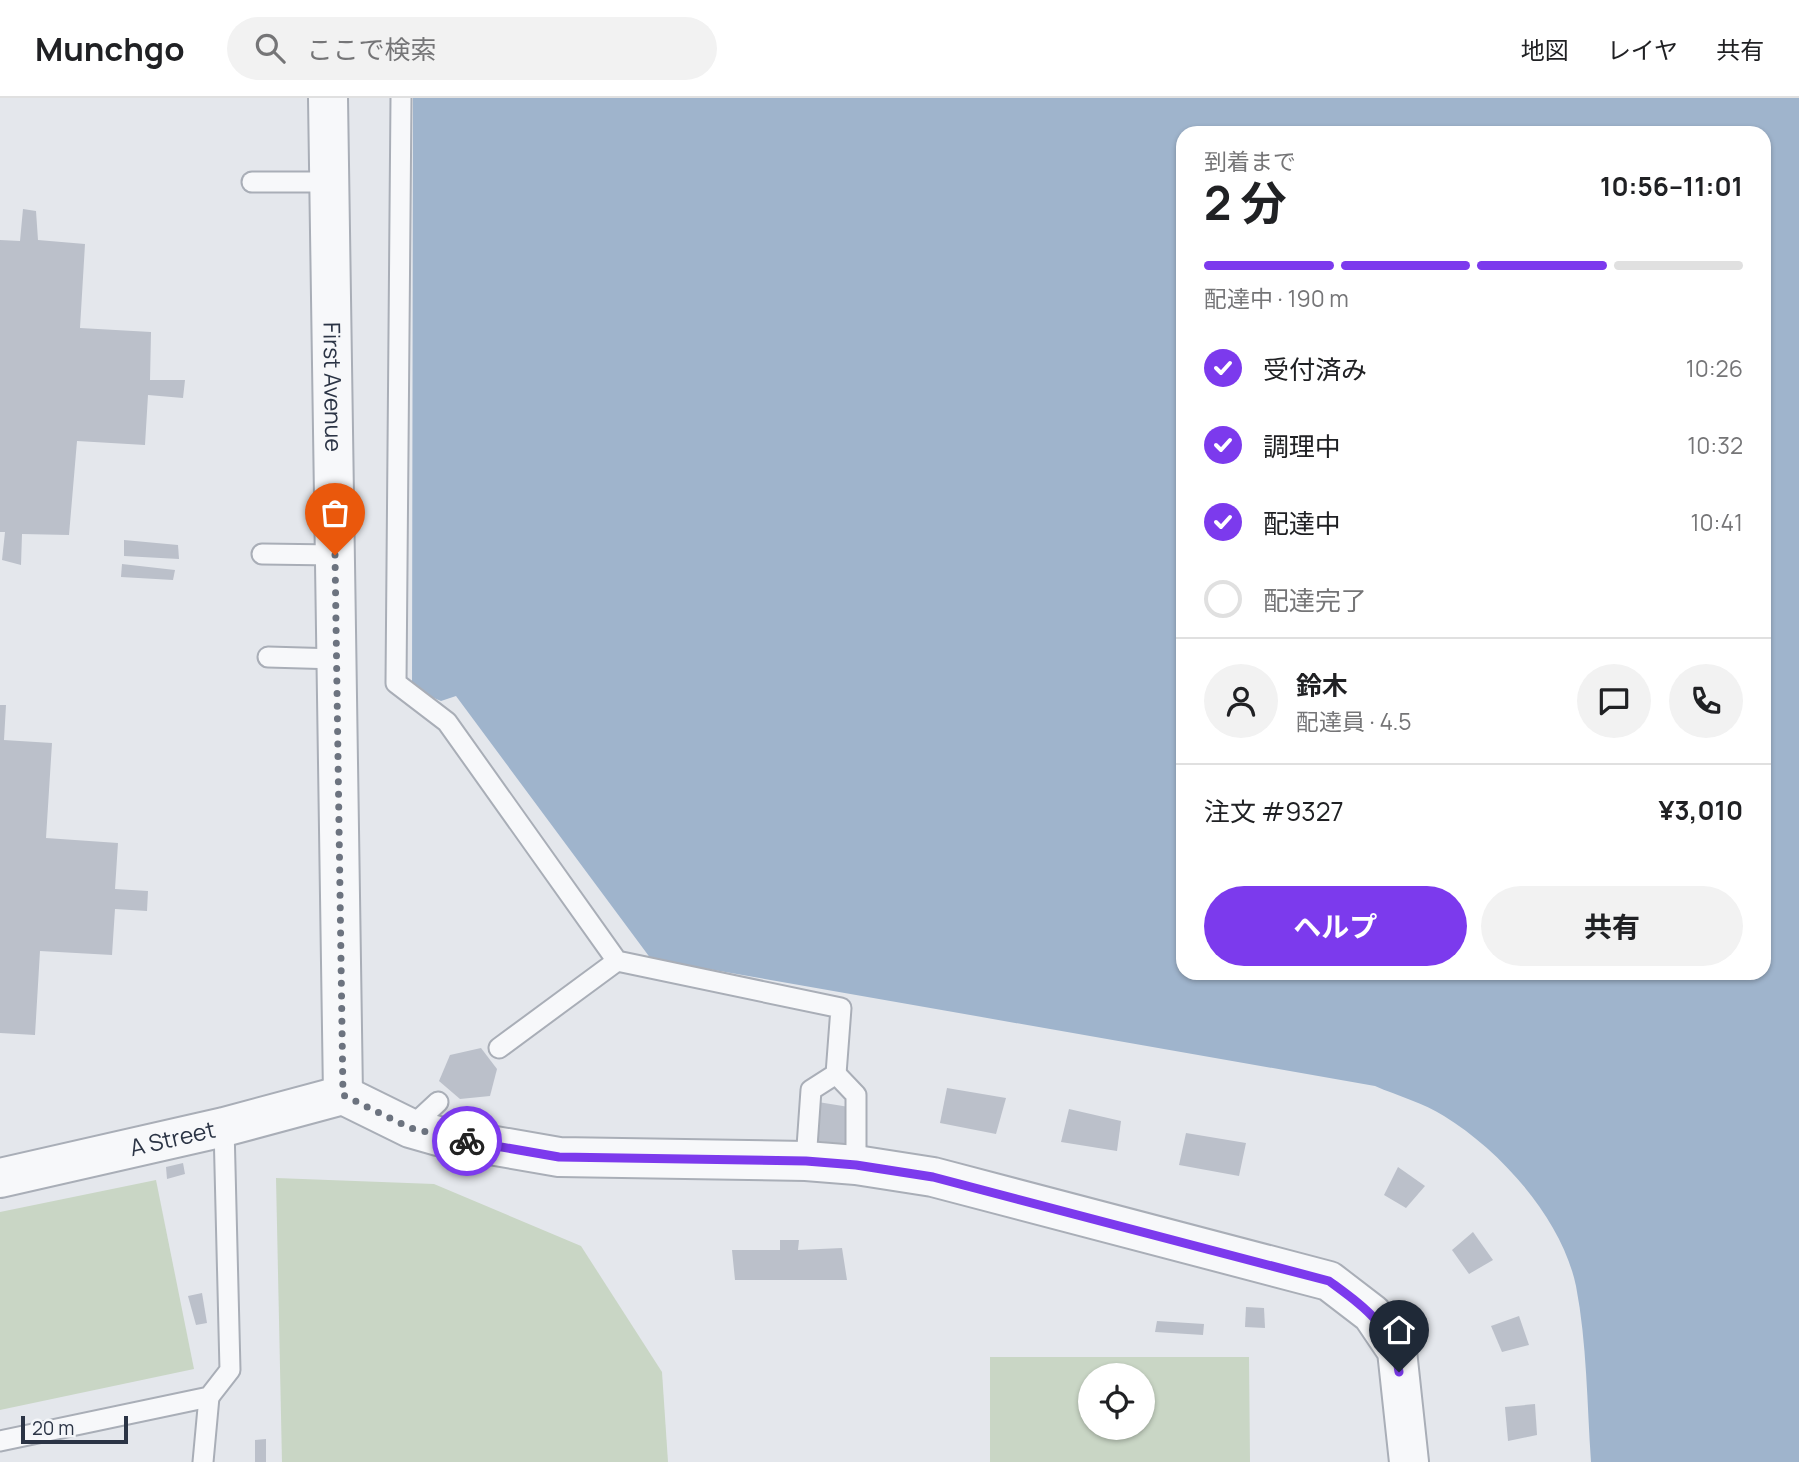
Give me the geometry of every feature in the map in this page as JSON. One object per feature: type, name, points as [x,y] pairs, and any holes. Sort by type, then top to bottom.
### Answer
[{"type":"street","name":"First Avenue","points":[[328,98],[343,1095]]},
{"type":"street","name":"A Street","points":[[0,1178],[225,1127],[343,1095]]},
{"type":"street","points":[[343,1095],[410,1128],[438,1136],[559,1157],[806,1161],[856,1165],[933,1177],[1329,1281],[1372,1314],[1396,1351],[1409,1462]]},
{"type":"lane","points":[[401,98],[396,683],[447,722],[617,961],[841,1008],[836,1074],[856,1095],[856,1165]]},
{"type":"lane","points":[[252,182],[330,182]]},
{"type":"lane","points":[[262,554],[335,555]]},
{"type":"lane","points":[[268,657],[337,659]]},
{"type":"lane","points":[[499,1048],[617,961]]},
{"type":"lane","points":[[806,1161],[811,1090],[836,1074]]},
{"type":"lane","points":[[410,1128],[438,1102]]},
{"type":"lane","points":[[203,1462],[209,1397],[230,1370],[225,1127]]},
{"type":"lane","points":[[0,1441],[209,1397]]},
{"type":"green space","points":[[276,1178],[434,1184],[581,1246],[662,1372],[668,1462],[282,1462]]},
{"type":"green space","points":[[156,1180],[194,1369],[0,1410],[0,1212]]},
{"type":"green space","points":[[990,1357],[1249,1357],[1250,1462],[990,1462]]},
{"type":"water","points":[[413,98],[1799,98],[1799,1462],[1591,1462],[1582,1329],[1576,1286],[1569,1261],[1543,1212],[1526,1189],[1487,1148],[1436,1111],[1375,1086],[651,959],[456,696],[441,701],[412,694]]},
{"type":"building","points":[[23,209],[36,211],[38,240],[85,244],[80,328],[151,332],[150,380],[185,380],[183,398],[148,395],[145,445],[77,441],[69,535],[22,534],[21,565],[2,560],[5,532],[0,532],[0,240],[20,241]]},
{"type":"building","points":[[124,540],[178,545],[179,559],[124,556]]},
{"type":"building","points":[[122,564],[175,570],[173,580],[121,577]]},
{"type":"building","points":[[0,705],[6,705],[4,740],[52,743],[46,838],[118,843],[115,889],[148,891],[147,911],[115,909],[112,955],[40,951],[35,1035],[0,1033]]},
{"type":"building","points":[[481,1048],[497,1069],[490,1096],[460,1099],[439,1081],[450,1055]]},
{"type":"building","points":[[947,1088],[1006,1098],[996,1134],[940,1123]]},
{"type":"building","points":[[818,1102],[849,1107],[847,1144],[815,1141]]},
{"type":"building","points":[[1069,1109],[1121,1121],[1117,1151],[1061,1142]]},
{"type":"building","points":[[1186,1133],[1246,1143],[1239,1176],[1179,1165]]},
{"type":"building","points":[[183,1163],[185,1174],[167,1179],[166,1167]]},
{"type":"building","points":[[1398,1167],[1425,1186],[1406,1208],[1384,1195]]},
{"type":"building","points":[[1473,1232],[1493,1260],[1469,1274],[1452,1250]]},
{"type":"building","points":[[780,1240],[799,1240],[798,1250],[842,1248],[847,1280],[735,1280],[732,1250],[780,1250]]},
{"type":"building","points":[[202,1293],[207,1323],[196,1325],[188,1296]]},
{"type":"building","points":[[1246,1307],[1264,1308],[1265,1328],[1245,1327]]},
{"type":"building","points":[[1519,1316],[1529,1345],[1502,1352],[1491,1326]]},
{"type":"building","points":[[1157,1321],[1204,1324],[1203,1335],[1155,1332]]},
{"type":"building","points":[[1535,1404],[1537,1435],[1508,1441],[1505,1407]]},
{"type":"building","points":[[266,1439],[266,1462],[255,1462],[255,1440]]},
{"type":"way so far","points":[[335,555],[343,1095],[410,1128],[467,1141]]},
{"type":"route","points":[[467,1141],[559,1157],[806,1161],[856,1165],[933,1177],[1329,1281],[1372,1314],[1396,1351],[1399,1372]]}]
